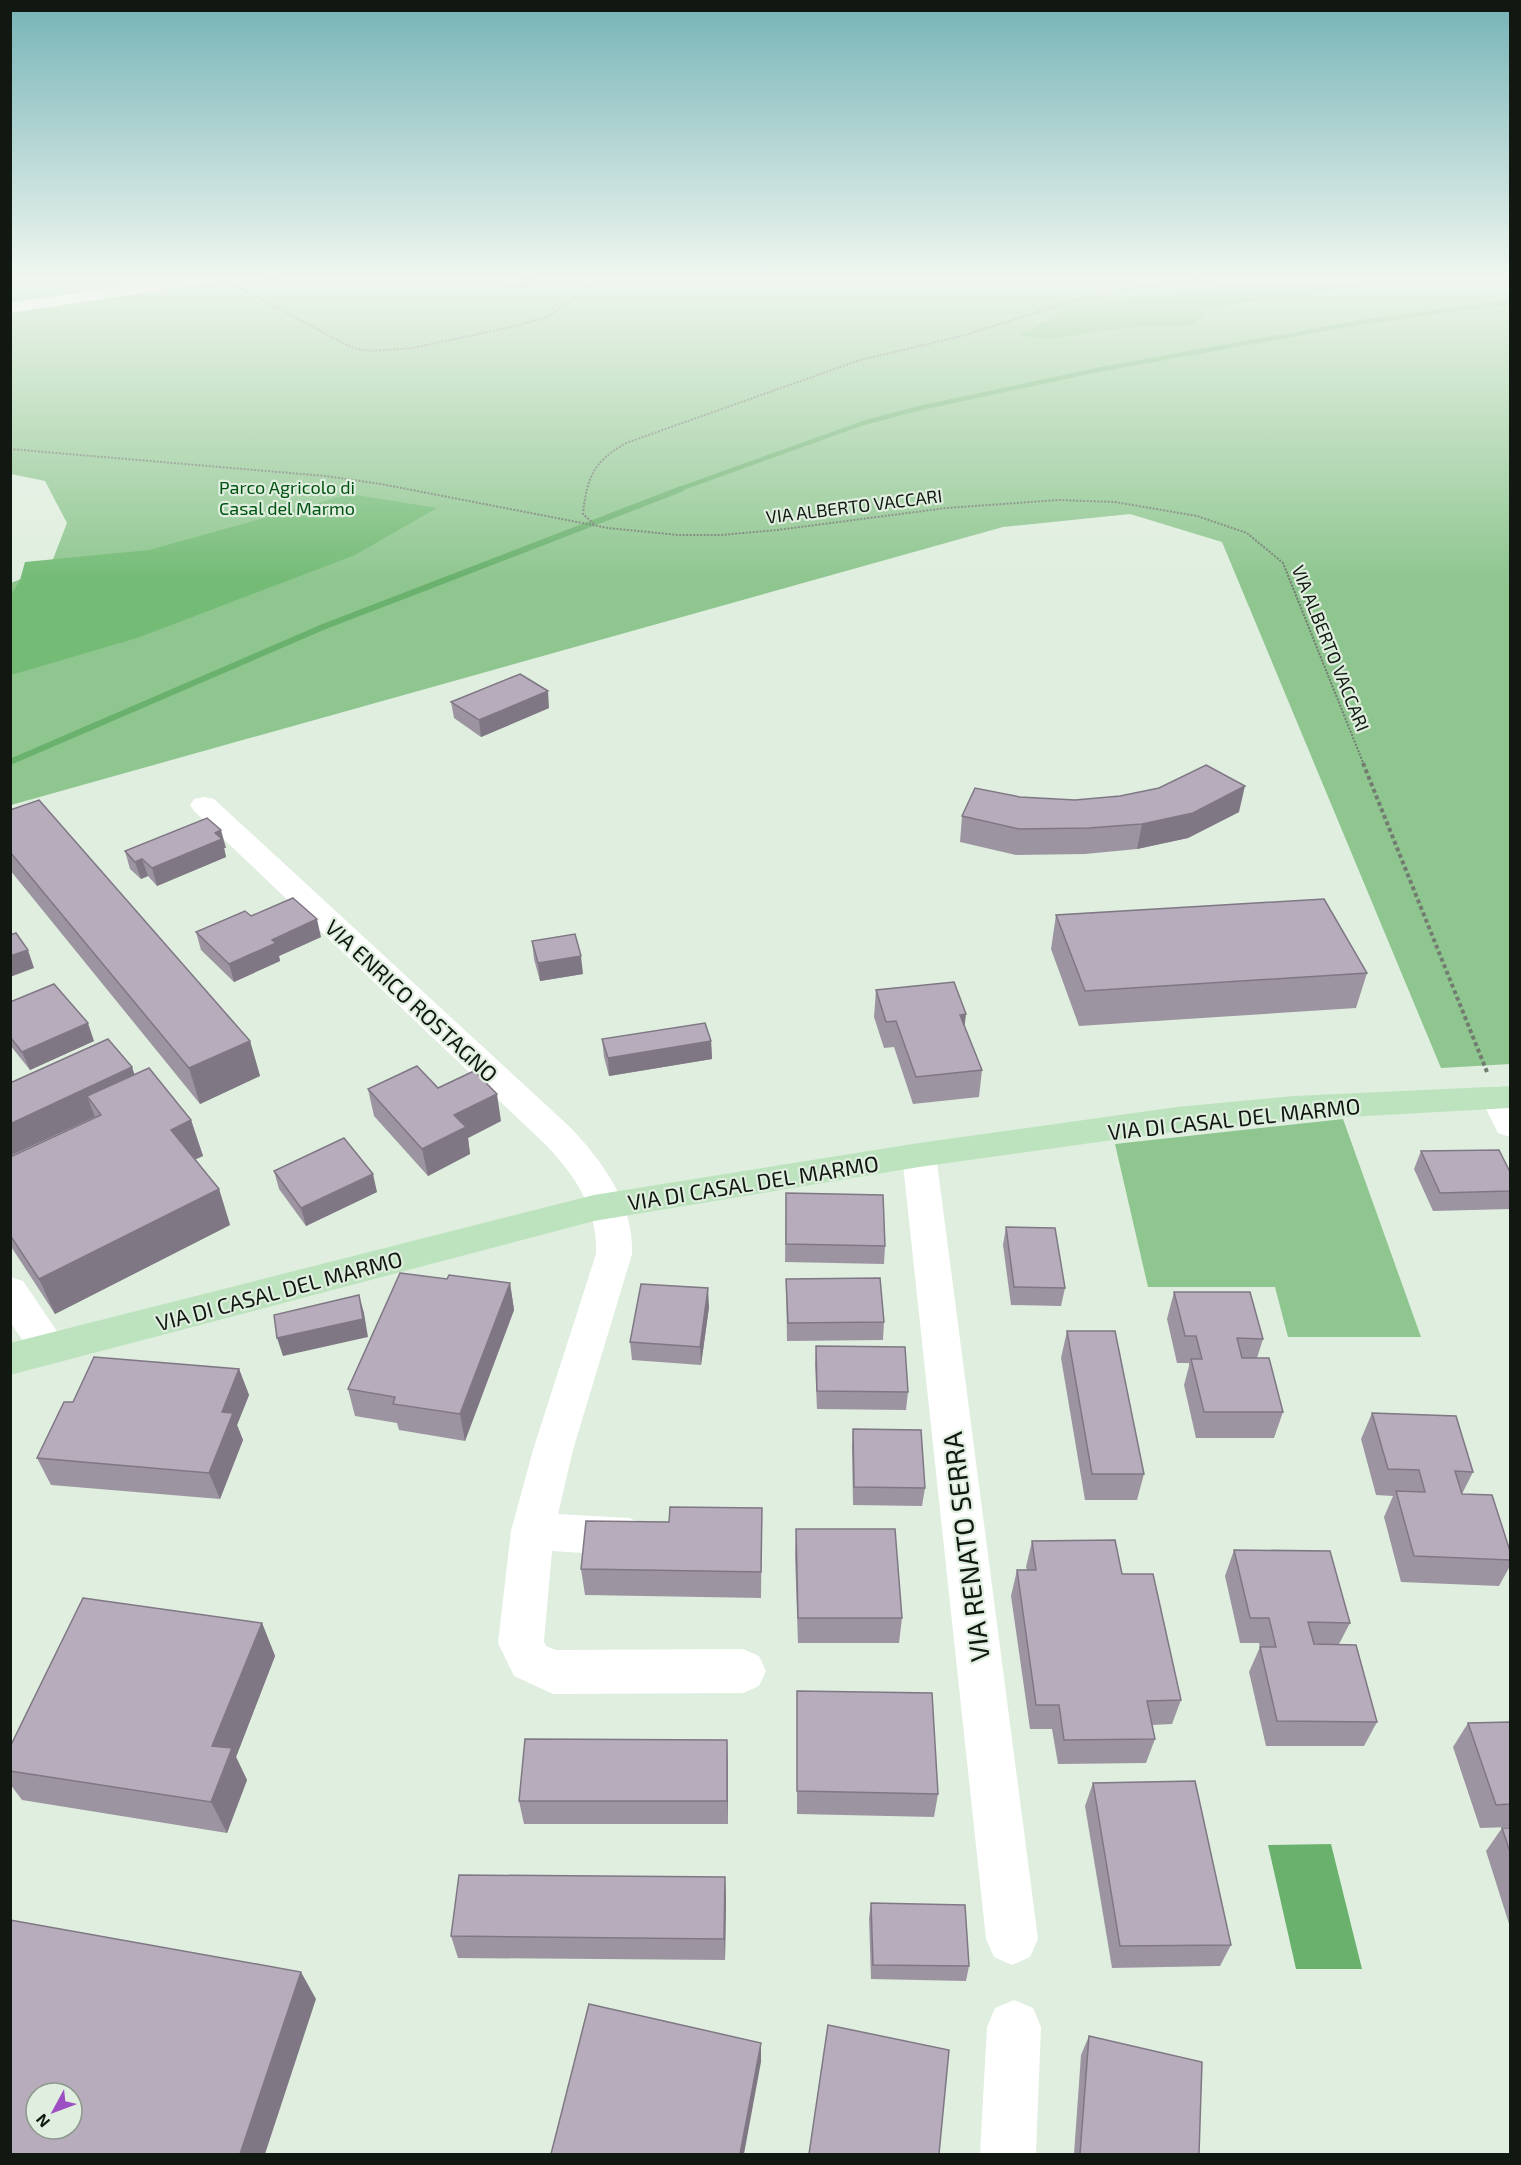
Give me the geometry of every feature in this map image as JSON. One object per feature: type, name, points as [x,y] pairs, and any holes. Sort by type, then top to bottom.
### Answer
[{"type":"main road","name":"VIA DI CASAL DEL MARMO","points":[[10,1359],[606,1206],[918,1155],[1224,1115],[1294,1108],[1506,1106]]},
{"type":"street","name":"VIA ENRICO ROSTAGNO","points":[[204,805],[559,1137],[585,1165],[606,1206],[616,1242],[615,1254],[553,1450],[532,1532],[521,1643],[530,1661],[553,1672],[743,1671]]},
{"type":"street","name":"VIA RENATO SERRA","points":[[918,1155],[1012,1939]]},
{"type":"street","points":[[10,1291],[50,1349]]},
{"type":"street","points":[[532,1532],[658,1539]]},
{"type":"street","points":[[1008,2154],[1014,2027]]},
{"type":"path","points":[[595,524],[583,514],[593,468],[610,452],[626,443],[805,378]]},
{"type":"path","name":"VIA ALBERTO VACCARI","points":[[10,449],[325,476],[381,484],[608,528],[690,536],[719,535],[997,501],[1070,500],[1113,501],[1152,506],[1199,516],[1243,530],[1283,563],[1506,1106]]},
{"type":"green space","name":"Parco Agricolo di Casal del Marmo","points":[[11,378],[1510,378],[1510,1064],[1441,1068],[1222,542],[1130,514],[1003,527],[11,805],[11,583],[50,567],[67,523],[45,481],[11,474]]},
{"type":"green space","points":[[1343,1119],[1421,1337],[1288,1337],[1275,1287],[1148,1287],[1115,1144]]},
{"type":"shaded area","points":[[350,494],[437,508],[355,555],[137,638],[11,675],[11,595],[20,580],[25,562],[149,550]]},
{"type":"shaded area","points":[[1331,1844],[1362,1969],[1296,1969],[1268,1845]]},
{"type":"building","points":[[520,674],[548,691],[479,720],[451,702]]},
{"type":"building","points":[[1206,765],[1245,786],[1193,813],[1142,824],[1089,828],[1019,829],[962,816],[975,788],[1020,797],[1075,800],[1120,796],[1159,788]]},
{"type":"building","points":[[39,800],[250,1041],[189,1068],[10,852],[10,810]]},
{"type":"building","points":[[207,818],[221,830],[215,833],[222,839],[152,868],[142,859],[135,862],[125,851]]},
{"type":"building","points":[[293,898],[317,919],[272,940],[276,943],[229,964],[196,932],[245,911],[251,916]]},
{"type":"building","points":[[1324,899],[1367,973],[1085,991],[1056,915]]},
{"type":"building","points":[[16,933],[28,950],[10,956],[10,935]]},
{"type":"building","points":[[575,934],[581,956],[538,963],[532,941]]},
{"type":"building","points":[[954,982],[966,1014],[960,1015],[982,1070],[916,1077],[896,1021],[886,1022],[876,990]]},
{"type":"building","points":[[54,984],[88,1023],[22,1052],[10,1037],[10,1002]]},
{"type":"building","points":[[705,1023],[711,1041],[608,1058],[602,1039]]},
{"type":"building","points":[[108,1039],[132,1067],[10,1124],[10,1083]]},
{"type":"building","points":[[417,1066],[438,1088],[474,1071],[497,1094],[454,1115],[466,1127],[422,1149],[368,1089]]},
{"type":"building","points":[[149,1068],[191,1120],[171,1130],[219,1189],[39,1279],[10,1235],[10,1157],[101,1115],[87,1096]]},
{"type":"building","points":[[344,1138],[373,1174],[301,1208],[274,1171]]},
{"type":"building","points":[[1499,1150],[1510,1172],[1510,1191],[1440,1193],[1421,1151]]},
{"type":"building","points":[[786,1193],[883,1195],[885,1246],[786,1244]]},
{"type":"building","points":[[1006,1227],[1055,1228],[1065,1288],[1014,1287]]},
{"type":"building","points":[[400,1273],[447,1279],[449,1275],[510,1283],[460,1414],[393,1404],[395,1397],[348,1389]]},
{"type":"building","points":[[880,1278],[884,1322],[788,1323],[786,1279]]},
{"type":"building","points":[[641,1284],[708,1288],[700,1347],[630,1342]]},
{"type":"building","points":[[1174,1292],[1250,1292],[1263,1339],[1237,1338],[1242,1358],[1269,1358],[1283,1412],[1204,1412],[1191,1359],[1202,1359],[1196,1336],[1185,1336]]},
{"type":"building","points":[[359,1295],[363,1319],[277,1338],[274,1315]]},
{"type":"building","points":[[1067,1331],[1115,1331],[1144,1474],[1092,1474]]},
{"type":"building","points":[[816,1346],[905,1347],[908,1392],[817,1391]]},
{"type":"building","points":[[94,1357],[239,1369],[222,1412],[233,1413],[209,1473],[37,1458],[64,1402],[73,1402]]},
{"type":"building","points":[[1372,1413],[1456,1416],[1473,1472],[1455,1471],[1462,1494],[1492,1495],[1510,1551],[1510,1560],[1414,1556],[1396,1491],[1425,1492],[1419,1470],[1388,1469]]},
{"type":"building","points":[[853,1429],[921,1430],[925,1488],[854,1487]]},
{"type":"building","points":[[670,1507],[762,1508],[761,1572],[581,1569],[586,1521],[669,1522]]},
{"type":"building","points":[[796,1529],[895,1529],[902,1618],[798,1618]]},
{"type":"building","points":[[1115,1540],[1122,1574],[1153,1574],[1181,1700],[1147,1701],[1155,1739],[1064,1740],[1059,1705],[1036,1705],[1017,1570],[1036,1570],[1032,1541]]},
{"type":"building","points":[[1234,1550],[1330,1551],[1350,1623],[1308,1622],[1314,1644],[1356,1645],[1377,1722],[1277,1721],[1260,1647],[1276,1647],[1269,1618],[1250,1618]]},
{"type":"building","points":[[83,1598],[262,1623],[212,1746],[232,1748],[211,1802],[10,1771],[10,1747]]},
{"type":"building","points":[[797,1691],[932,1693],[938,1794],[797,1791]]},
{"type":"building","points":[[1510,1722],[1510,1804],[1496,1805],[1468,1723]]},
{"type":"building","points":[[525,1739],[727,1740],[727,1801],[519,1801]]},
{"type":"building","points":[[1195,1781],[1231,1945],[1120,1946],[1093,1783]]},
{"type":"building","points":[[1502,1828],[1510,1828],[1510,1852]]},
{"type":"building","points":[[459,1875],[725,1877],[724,1939],[451,1936]]},
{"type":"building","points":[[871,1903],[965,1905],[969,1966],[873,1965]]},
{"type":"building","points":[[10,1920],[301,1972],[240,2154],[10,2154]]},
{"type":"building","points":[[589,2004],[761,2043],[740,2154],[551,2154]]},
{"type":"building","points":[[828,2025],[949,2050],[939,2154],[809,2154]]},
{"type":"building","points":[[1089,2036],[1202,2062],[1199,2154],[1080,2154]]},
{"type":"waterway","points":[[677,490],[863,423],[920,408],[1060,378]]},
{"type":"waterway","points":[[10,762],[323,627],[681,489]]}]
